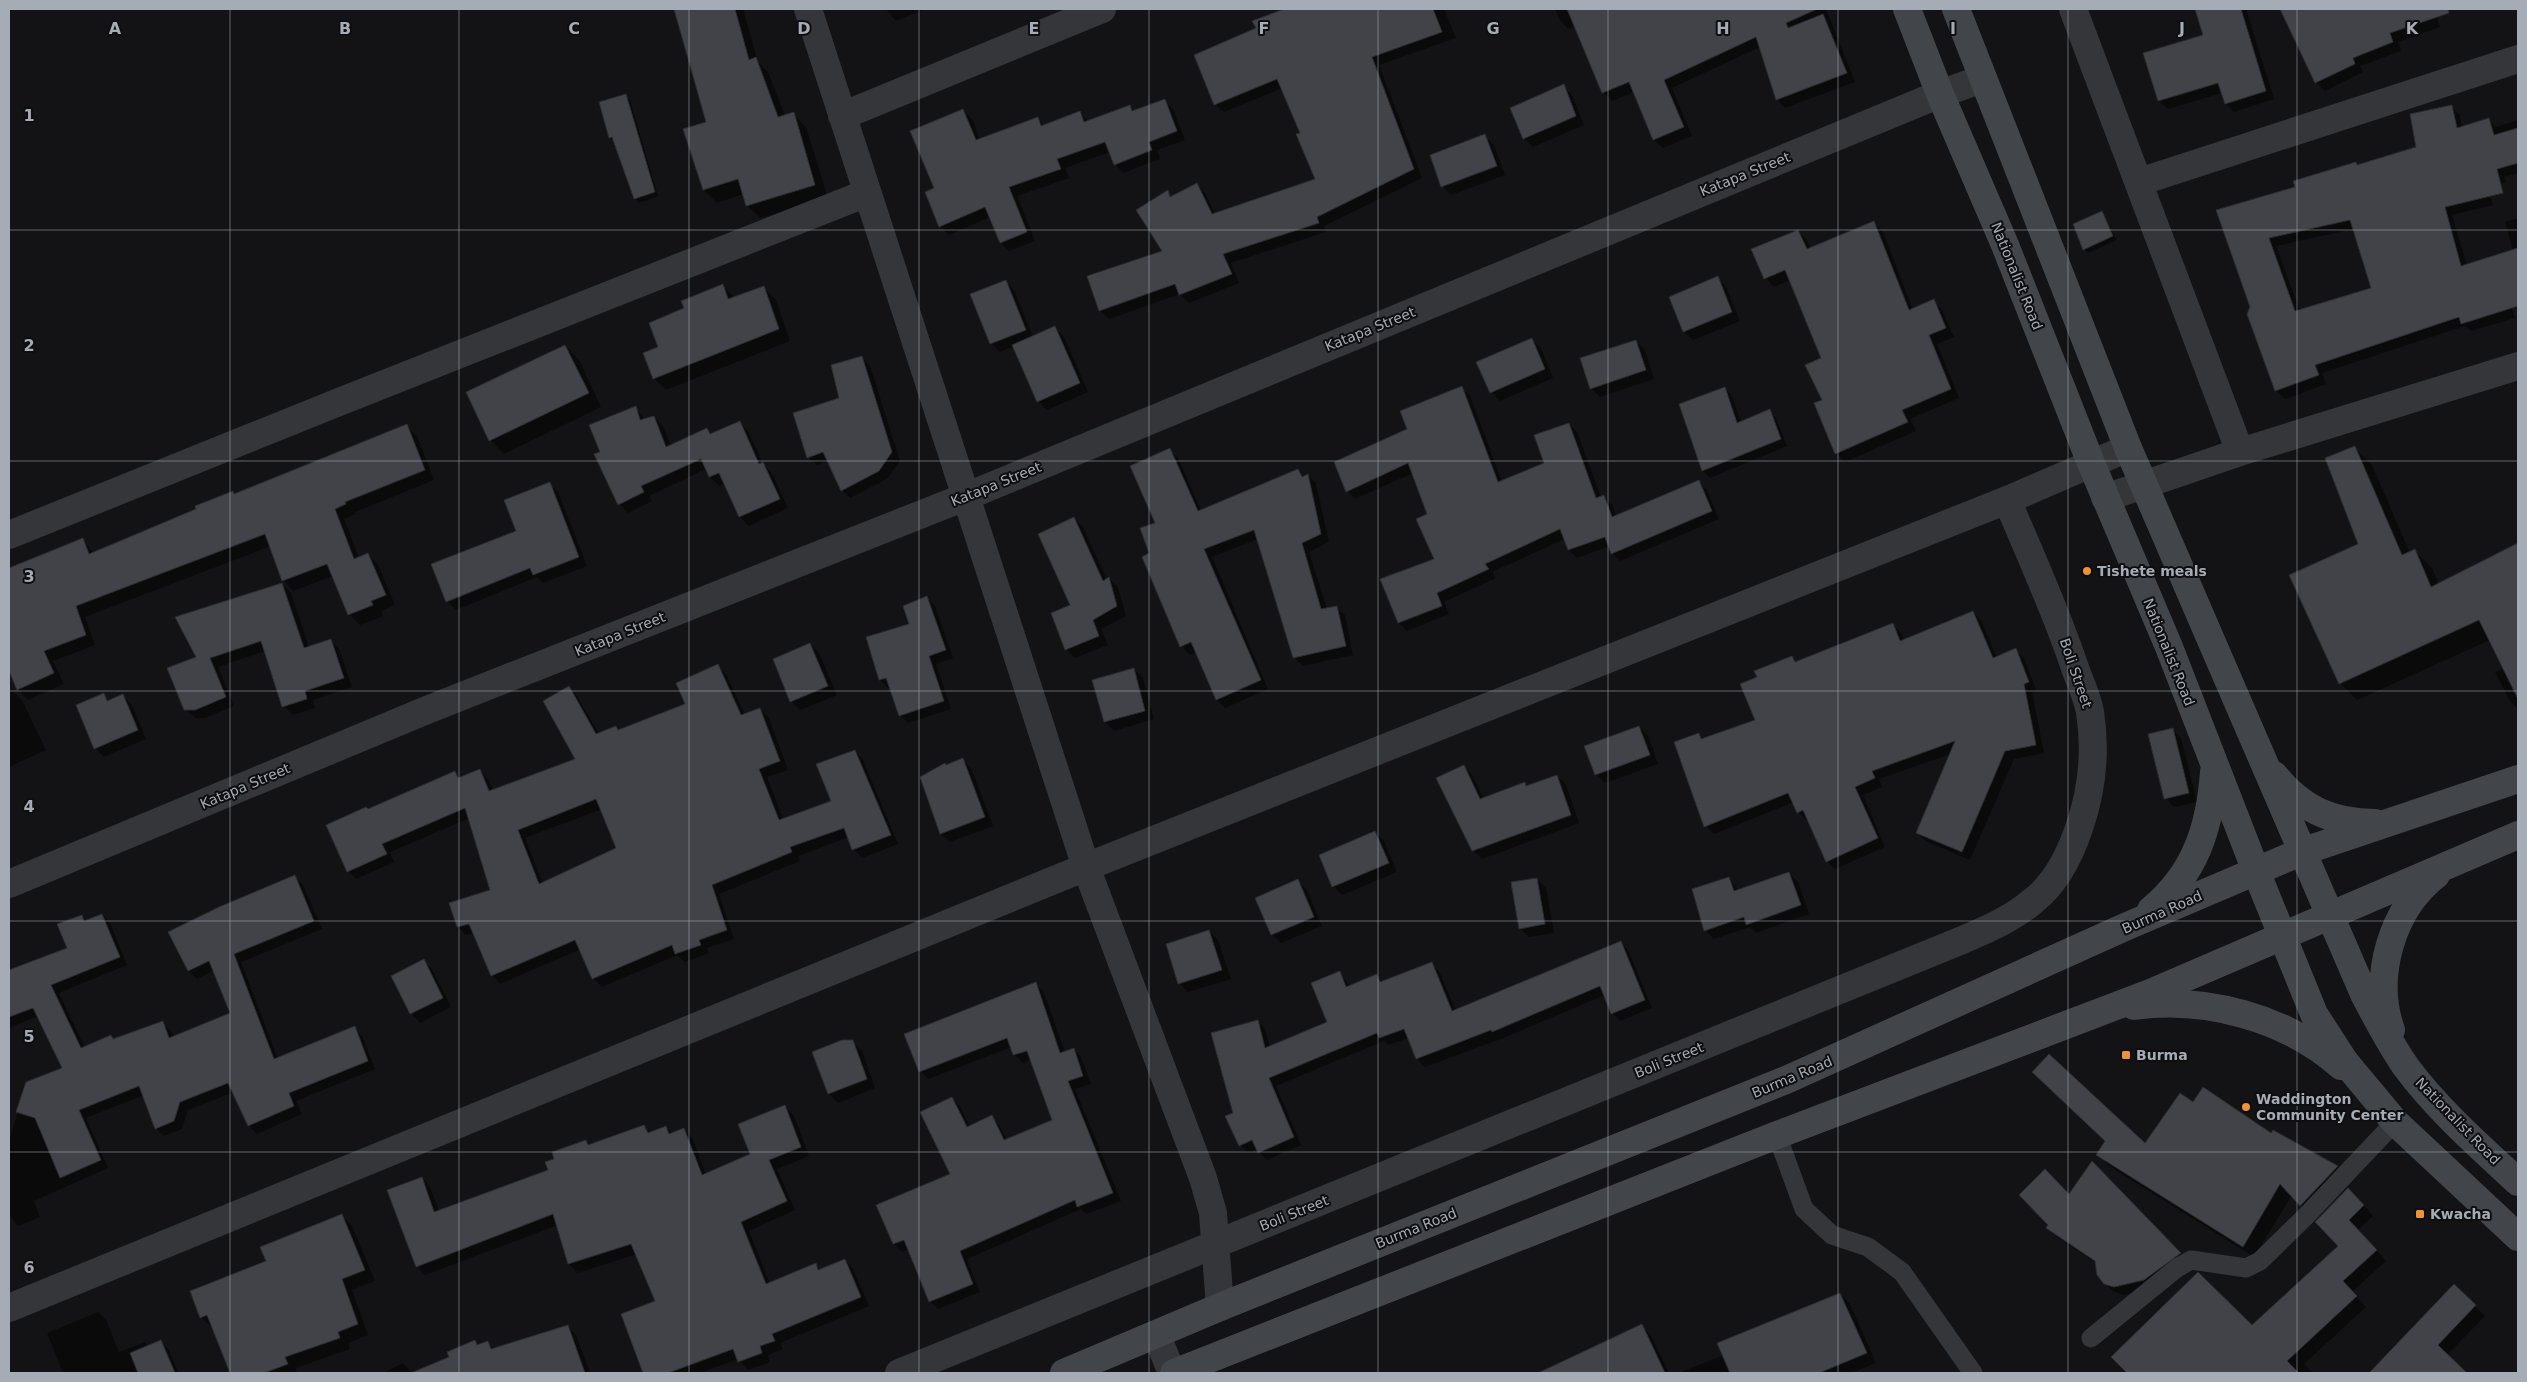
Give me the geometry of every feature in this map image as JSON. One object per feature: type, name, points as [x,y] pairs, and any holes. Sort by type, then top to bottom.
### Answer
[{"type":"main road","name":"Nationalist Road","points":[[1907,9],[1940,94],[2005,245],[2105,498],[2169,647],[2214,765],[2314,1014],[2345,1062],[2396,1122],[2518,1237]]},
{"type":"main road","name":"Nationalist Road","points":[[1956,9],[2128,448],[2364,994],[2383,1032],[2436,1103],[2518,1182]]},
{"type":"main road","points":[[2262,760],[2286,790],[2316,812],[2352,823],[2388,823]]},
{"type":"main road","points":[[2136,922],[2170,892],[2187,870],[2203,838],[2212,802],[2214,765]]},
{"type":"main road","name":"Burma Road","points":[[1064,1373],[1156,1336],[1220,1307],[1786,1080],[2136,922],[2301,852],[2518,779]]},
{"type":"main road","points":[[1173,1373],[1777,1135],[2103,1010],[2284,936],[2518,835]]},
{"type":"main road","points":[[2399,1055],[2387,1020],[2384,982],[2389,947],[2402,913],[2423,885],[2451,863]]},
{"type":"main road","points":[[2103,1010],[2149,1004],[2187,1005],[2243,1014],[2288,1031],[2313,1045],[2329,1055],[2365,1086]]},
{"type":"street","points":[[808,9],[866,193],[1086,867],[1203,1178],[1213,1213],[1220,1307]]},
{"type":"street","points":[[842,116],[1102,9]]},
{"type":"street","points":[[2073,9],[2240,452]]},
{"type":"street","points":[[2139,182],[2518,59]]},
{"type":"street","name":"Katapa Street","points":[[9,884],[436,707],[965,497],[1940,94],[1982,79]]},
{"type":"street","points":[[9,535],[338,402],[866,193]]},
{"type":"street","points":[[2105,498],[2144,483],[2240,452],[2518,366]]},
{"type":"street","points":[[9,1308],[1086,867],[2007,500],[2128,448]]},
{"type":"street","name":"Boli Street","points":[[899,1373],[1960,941],[2004,921],[2034,901],[2054,879],[2072,850],[2083,816],[2092,775],[2090,710],[2065,638],[2007,500]]},
{"type":"street","points":[[1156,1336],[1173,1373]]},
{"type":"lane","points":[[2091,1338],[2177,1268],[2191,1260],[2246,1268],[2260,1261],[2396,1122]]},
{"type":"lane","points":[[1777,1135],[1804,1209],[1832,1235],[1868,1247],[1902,1272],[1973,1373]]},
{"type":"building","points":[[674,9],[735,9],[749,60],[756,57],[778,117],[794,112],[815,185],[746,206],[738,179],[703,190],[683,129],[706,122]]},
{"type":"building","points":[[1284,9],[1433,9],[1442,32],[1372,57],[1414,169],[1317,217],[1319,223],[1223,254],[1232,274],[1179,295],[1175,284],[1099,311],[1087,276],[1162,251],[1136,210],[1168,190],[1170,197],[1197,183],[1212,214],[1315,179],[1296,134],[1300,133],[1277,79],[1214,105],[1194,55],[1256,28],[1252,21]]},
{"type":"building","points":[[1567,9],[1817,9],[1786,23],[1788,28],[1823,14],[1847,73],[1776,100],[1756,37],[1664,80],[1684,127],[1653,140],[1629,82],[1602,93]]},
{"type":"building","points":[[2195,9],[2241,9],[2266,91],[2225,104],[2218,83],[2158,101],[2143,53],[2203,35]]},
{"type":"building","points":[[2280,9],[2448,9],[2449,13],[2390,33],[2393,42],[2353,58],[2355,64],[2315,83]]},
{"type":"building","points":[[1564,84],[1576,116],[1523,139],[1510,108]]},
{"type":"building","points":[[626,94],[655,192],[634,199],[612,137],[609,138],[599,102]]},
{"type":"building","points":[[1165,99],[1177,131],[1149,142],[1152,150],[1114,165],[1105,142],[1057,159],[1061,169],[1009,187],[1027,232],[1000,243],[985,207],[939,227],[925,192],[934,188],[910,131],[963,109],[976,140],[1038,117],[1041,126],[1080,111],[1084,122],[1130,105],[1132,111]]},
{"type":"building","points":[[2452,105],[2457,128],[2489,118],[2494,135],[2518,128],[2518,163],[2497,169],[2503,193],[2445,207],[2461,266],[2518,248],[2518,306],[2461,324],[2459,317],[2315,365],[2319,375],[2275,391],[2247,314],[2250,307],[2216,210],[2295,187],[2293,181],[2356,162],[2357,165],[2416,147],[2410,114]],"holes":[[[2350,220],[2371,288],[2295,311],[2269,238]]]},
{"type":"building","points":[[1485,134],[1497,166],[1441,187],[1430,155]]},
{"type":"building","points":[[2102,211],[2113,236],[2083,250],[2073,224]]},
{"type":"building","points":[[1874,221],[1909,310],[1934,299],[1946,328],[1929,335],[1951,389],[1902,410],[1908,422],[1835,454],[1814,403],[1822,400],[1805,365],[1821,358],[1785,270],[1764,279],[1751,249],[1798,230],[1807,249]]},
{"type":"building","points":[[1718,276],[1732,312],[1683,332],[1669,297]]},
{"type":"building","points":[[1006,280],[1026,330],[990,344],[970,294]]},
{"type":"building","points":[[723,284],[728,299],[764,286],[779,329],[653,379],[643,353],[658,347],[649,323],[684,308],[681,301]]},
{"type":"building","points":[[1055,326],[1080,383],[1037,402],[1012,345]]},
{"type":"building","points":[[1532,338],[1545,369],[1490,393],[1476,362]]},
{"type":"building","points":[[1636,340],[1646,370],[1590,389],[1580,358]]},
{"type":"building","points":[[565,345],[589,393],[489,441],[466,392]]},
{"type":"building","points":[[862,356],[892,452],[879,471],[841,491],[823,452],[807,458],[793,413],[839,398],[831,365]]},
{"type":"building","points":[[1462,386],[1498,482],[1544,463],[1534,435],[1569,423],[1596,498],[1604,495],[1612,517],[1699,480],[1712,511],[1611,554],[1605,537],[1568,550],[1560,529],[1485,564],[1489,569],[1437,593],[1442,606],[1398,623],[1380,579],[1434,559],[1416,519],[1427,514],[1408,463],[1346,492],[1334,462],[1407,429],[1400,411]]},
{"type":"building","points":[[1725,387],[1737,423],[1770,409],[1781,439],[1702,471],[1679,404]]},
{"type":"building","points":[[636,406],[640,420],[654,416],[666,447],[707,428],[710,434],[740,421],[759,464],[763,462],[780,499],[739,517],[719,473],[709,477],[701,459],[641,486],[644,492],[618,505],[594,454],[600,452],[589,425]]},
{"type":"building","points":[[407,424],[425,470],[345,502],[346,504],[335,509],[354,559],[368,553],[386,595],[371,601],[373,605],[348,615],[327,564],[282,581],[265,534],[76,606],[86,635],[44,651],[54,673],[17,690],[9,671],[9,568],[83,538],[89,554],[196,509],[195,506],[233,491],[234,494]]},
{"type":"building","points":[[2355,446],[2402,555],[2415,549],[2431,587],[2518,543],[2518,699],[2479,620],[2339,684],[2289,575],[2358,544],[2325,458]]},
{"type":"building","points":[[1170,448],[1198,511],[1298,469],[1302,477],[1308,474],[1321,534],[1302,543],[1321,609],[1337,606],[1346,646],[1293,658],[1254,530],[1204,549],[1261,680],[1216,700],[1191,642],[1180,647],[1142,557],[1149,553],[1140,528],[1155,523],[1130,466]]},
{"type":"building","points":[[550,482],[579,557],[533,575],[530,568],[446,602],[431,564],[516,531],[504,500]]},
{"type":"building","points":[[1074,517],[1103,581],[1109,577],[1117,606],[1093,620],[1099,636],[1065,650],[1051,613],[1070,605],[1038,534]]},
{"type":"building","points":[[282,583],[304,648],[331,639],[344,678],[305,691],[307,699],[282,707],[261,641],[210,658],[226,697],[195,710],[184,710],[167,668],[196,657],[175,617]]},
{"type":"building","points":[[927,596],[946,650],[929,656],[944,701],[899,716],[886,678],[879,680],[866,637],[909,624],[903,606]]},
{"type":"building","points":[[1973,611],[1993,658],[2016,648],[2029,682],[2024,684],[2036,745],[2005,751],[1962,852],[1916,833],[1955,741],[1872,771],[1875,778],[1855,787],[1878,838],[1826,862],[1803,810],[1797,813],[1788,793],[1704,827],[1674,742],[1699,733],[1701,739],[1755,720],[1740,684],[1757,677],[1754,671],[1792,656],[1795,662],[1893,623],[1900,641]]},
{"type":"building","points":[[810,643],[828,686],[790,702],[773,659]]},
{"type":"building","points":[[718,664],[741,715],[760,708],[780,761],[759,769],[779,820],[831,801],[816,764],[855,750],[891,835],[852,850],[844,828],[790,847],[792,852],[712,885],[727,930],[699,940],[701,945],[675,954],[672,945],[592,979],[575,940],[491,976],[469,924],[457,927],[449,903],[490,890],[465,808],[382,844],[387,854],[347,872],[326,825],[455,771],[458,778],[480,769],[489,791],[575,759],[543,701],[569,686],[596,734],[616,726],[618,730],[685,704],[676,683]],"holes":[[[596,799],[616,848],[539,884],[518,830]]]},
{"type":"building","points":[[1134,668],[1145,711],[1104,722],[1092,680]]},
{"type":"building","points":[[104,693],[107,701],[123,694],[138,730],[94,749],[76,705]]},
{"type":"building","points":[[1639,726],[1650,755],[1595,775],[1584,746]]},
{"type":"building","points":[[2173,728],[2189,793],[2164,799],[2148,734]]},
{"type":"building","points":[[963,758],[985,817],[940,834],[920,777],[945,763],[946,765]]},
{"type":"building","points":[[1464,765],[1480,799],[1525,782],[1526,786],[1557,775],[1571,815],[1472,851],[1436,778]]},
{"type":"building","points":[[1375,831],[1389,863],[1332,887],[1319,855]]},
{"type":"building","points":[[1789,872],[1801,905],[1746,925],[1744,917],[1704,931],[1692,889],[1729,877],[1734,891]]},
{"type":"building","points":[[295,875],[314,921],[234,954],[274,1059],[355,1026],[368,1061],[289,1093],[294,1106],[248,1126],[228,1083],[180,1102],[174,1121],[155,1129],[139,1086],[79,1110],[101,1160],[60,1178],[35,1118],[16,1112],[26,1082],[62,1068],[33,1008],[9,1017],[9,970],[67,948],[57,924],[82,915],[84,921],[102,914],[120,957],[51,985],[81,1048],[111,1035],[113,1039],[163,1021],[169,1038],[230,1013],[209,961],[188,971],[168,932],[219,907]]},
{"type":"building","points":[[1537,878],[1545,924],[1519,929],[1511,882]]},
{"type":"building","points":[[1298,879],[1314,917],[1271,935],[1255,898]]},
{"type":"building","points":[[1209,930],[1222,970],[1178,984],[1166,944]]},
{"type":"building","points":[[1621,941],[1645,1000],[1611,1014],[1600,986],[1492,1032],[1491,1030],[1416,1059],[1404,1029],[1379,1038],[1377,1033],[1269,1078],[1294,1137],[1258,1153],[1252,1140],[1239,1146],[1225,1116],[1233,1113],[1211,1033],[1258,1020],[1265,1048],[1327,1022],[1311,983],[1340,971],[1346,987],[1377,974],[1380,982],[1432,962],[1452,1011]]},
{"type":"building","points":[[424,959],[443,998],[410,1014],[391,976]]},
{"type":"building","points":[[1036,982],[1060,1053],[1074,1048],[1083,1076],[1068,1081],[1113,1193],[1077,1207],[1075,1200],[960,1251],[973,1284],[929,1302],[904,1240],[893,1244],[876,1205],[950,1174],[920,1112],[952,1097],[967,1127],[992,1115],[1004,1140],[1052,1120],[1027,1051],[1013,1055],[1007,1038],[919,1072],[904,1034]]},
{"type":"building","points":[[842,1040],[853,1040],[867,1079],[828,1094],[812,1052]]},
{"type":"building","points":[[2049,1054],[2145,1143],[2180,1093],[2193,1102],[2203,1087],[2271,1133],[2273,1130],[2338,1166],[2300,1206],[2280,1184],[2243,1247],[2096,1155],[2105,1141],[2032,1072]]},
{"type":"building","points":[[785,1105],[801,1147],[769,1160],[787,1201],[741,1222],[766,1284],[816,1263],[818,1270],[845,1259],[861,1297],[772,1334],[775,1341],[760,1346],[762,1353],[738,1362],[733,1349],[668,1373],[643,1373],[621,1314],[655,1301],[631,1244],[568,1264],[553,1214],[416,1267],[387,1190],[422,1177],[434,1212],[548,1170],[545,1162],[554,1159],[552,1152],[586,1140],[588,1145],[644,1125],[648,1133],[666,1126],[669,1134],[684,1128],[702,1175],[750,1154],[738,1124]]},
{"type":"building","points":[[2092,1161],[2181,1253],[2144,1280],[2114,1287],[2104,1284],[2097,1275],[2095,1261],[2046,1228],[2048,1225],[2019,1195],[2045,1169],[2069,1194]]},
{"type":"building","points":[[2348,1188],[2364,1205],[2349,1220],[2377,1250],[2343,1281],[2357,1296],[2287,1361],[2299,1373],[2127,1373],[2111,1357],[2198,1272],[2252,1325],[2338,1246],[2315,1222]]},
{"type":"building","points":[[342,1214],[365,1270],[342,1279],[358,1324],[338,1332],[340,1338],[285,1357],[288,1364],[264,1373],[230,1373],[207,1315],[200,1318],[190,1291],[266,1261],[260,1247]]},
{"type":"building","points":[[2454,1284],[2476,1305],[2438,1345],[2467,1373],[2369,1373]]},
{"type":"building","points":[[1840,1293],[1867,1353],[1819,1373],[1730,1373],[1717,1343]]},
{"type":"building","points":[[1642,1324],[1665,1373],[1538,1373]]},
{"type":"building","points":[[568,1325],[585,1373],[411,1373],[449,1357],[447,1352],[475,1340],[477,1345],[488,1341],[491,1349]]},
{"type":"building","points":[[161,1340],[175,1373],[138,1373],[130,1353]]},
{"type":"place","name":"Tishete meals","points":[[2087,571]]},
{"type":"place","name":"Burma","points":[[2126,1055]]},
{"type":"place","name":"Waddington Community Center","points":[[2246,1107]]},
{"type":"place","name":"Kwacha","points":[[2420,1214]]}]
